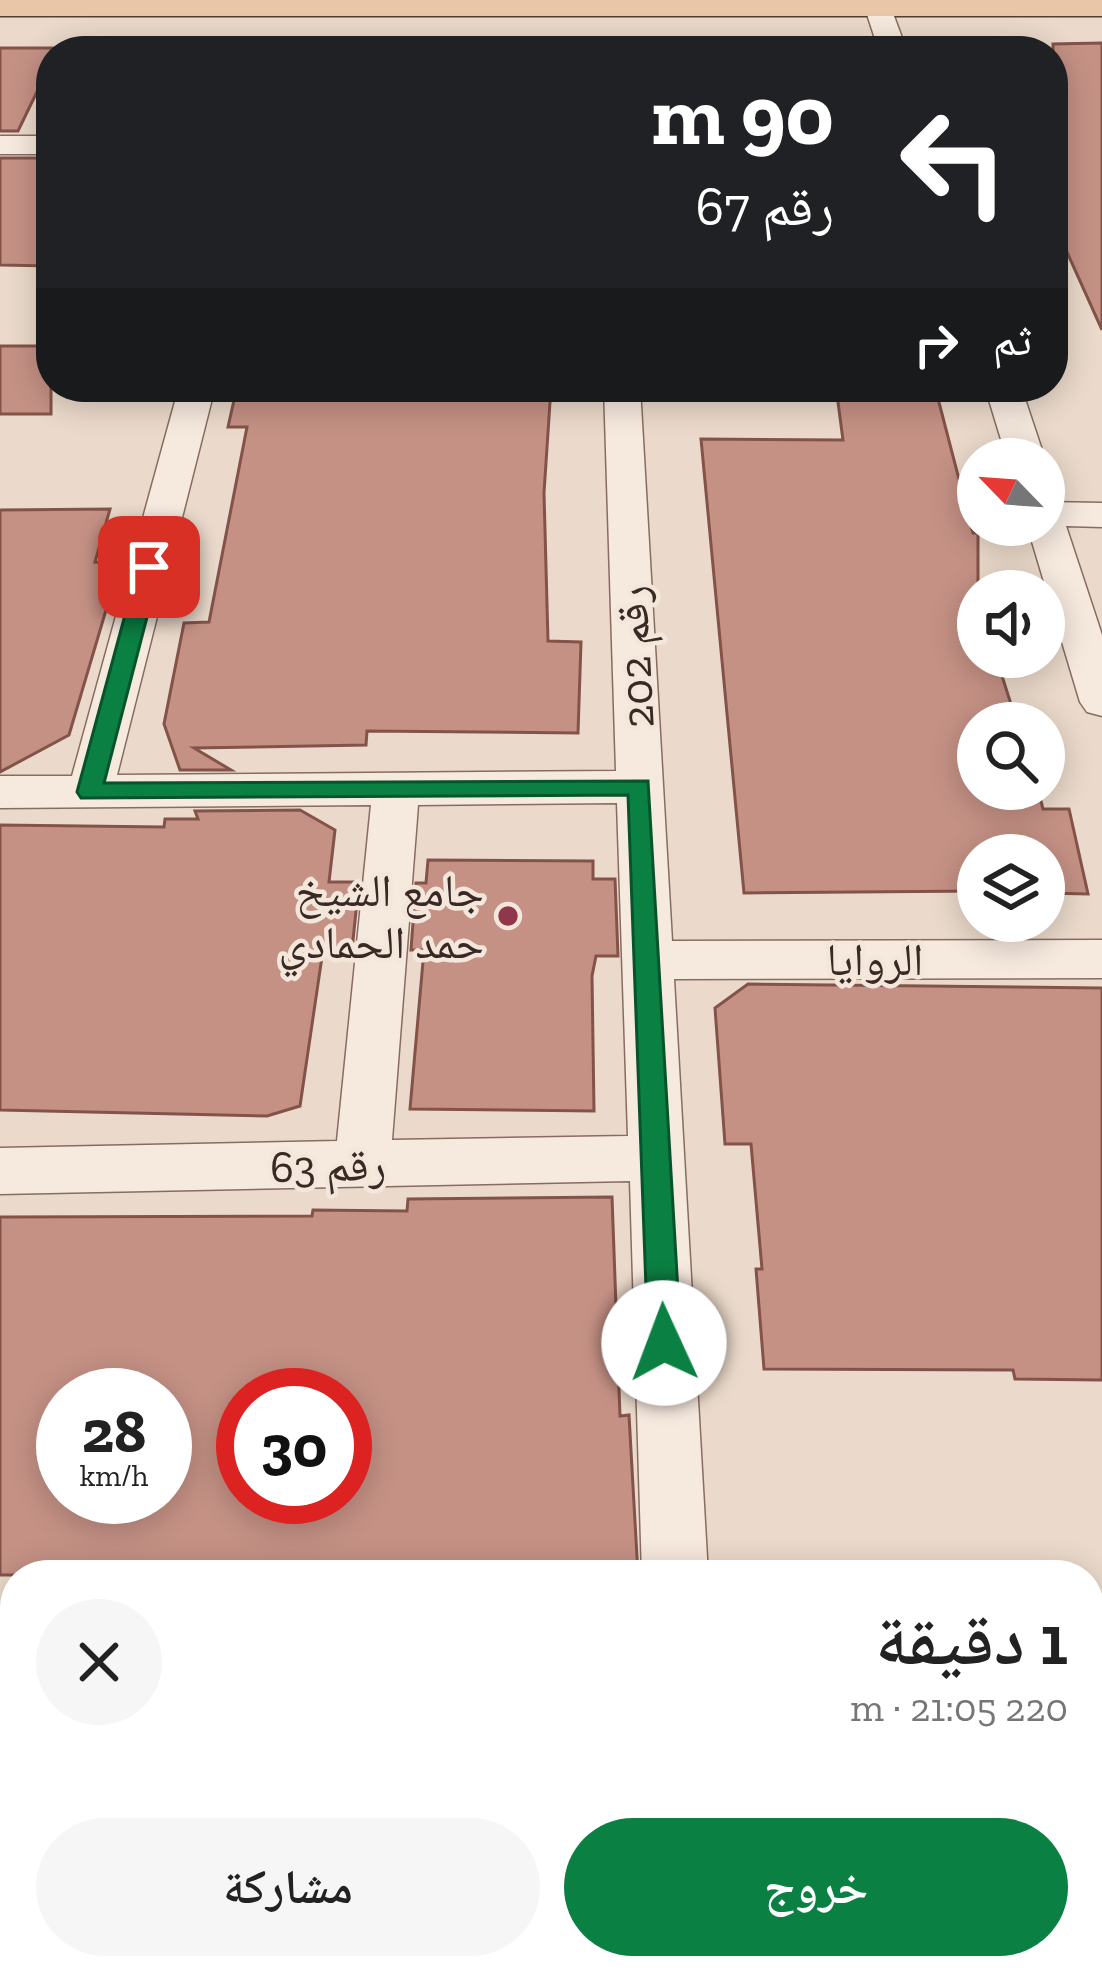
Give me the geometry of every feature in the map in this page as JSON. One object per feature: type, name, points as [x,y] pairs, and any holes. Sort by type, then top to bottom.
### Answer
[{"type":"main road","points":[[0,3],[136,8],[1102,6]]},
{"type":"street","points":[[878,8],[888,36]]},
{"type":"street","points":[[0,145],[36,145]]},
{"type":"street","points":[[90,792],[192,402]]},
{"type":"street","name":"رقم 202","points":[[623,402],[674,1560]]},
{"type":"street","points":[[1008,402],[1019,438]]},
{"type":"street","points":[[1065,516],[1102,515]]},
{"type":"street","points":[[1053,546],[1102,702]]},
{"type":"street","points":[[0,792],[640,787]]},
{"type":"street","points":[[362,1164],[396,788]]},
{"type":"street","name":"الروايا","points":[[647,960],[1102,959]]},
{"type":"street","name":"رقم 63","points":[[0,1171],[656,1158]]},
{"type":"building","points":[[1102,43],[1102,330],[1068,254],[1068,44]]},
{"type":"building","points":[[0,48],[36,48],[36,94],[18,131],[0,131]]},
{"type":"building","points":[[0,158],[36,158],[36,266],[0,265]]},
{"type":"building","points":[[0,346],[36,346],[36,402],[51,402],[51,414],[0,414]]},
{"type":"building","points":[[234,402],[550,402],[544,493],[548,641],[581,642],[578,733],[367,731],[366,745],[194,748],[231,770],[180,770],[164,724],[184,623],[209,622],[247,427],[228,427]]},
{"type":"building","points":[[838,402],[939,402],[957,472],[957,546],[978,546],[978,570],[957,570],[957,678],[1003,678],[1010,702],[957,702],[957,810],[1069,809],[1088,894],[1065,893],[1065,834],[957,834],[957,891],[744,893],[701,439],[843,440]]},
{"type":"building","points":[[110,509],[95,562],[120,563],[69,735],[0,772],[0,510]]},
{"type":"building","points":[[300,810],[335,830],[329,882],[359,882],[352,950],[323,950],[300,1106],[267,1116],[0,1110],[0,825],[164,827],[165,819],[198,819],[195,811]]},
{"type":"building","points":[[428,860],[593,861],[593,879],[615,879],[618,956],[596,956],[592,976],[594,1111],[410,1109],[424,950],[411,950],[416,883],[426,883]]},
{"type":"building","points":[[748,984],[1102,988],[1102,1380],[1015,1379],[1013,1370],[764,1369],[756,1269],[762,1269],[751,1144],[725,1144],[715,1008]]},
{"type":"building","points":[[612,1197],[620,1416],[629,1415],[637,1560],[0,1560],[0,1217],[312,1216],[313,1210],[407,1211],[408,1199]]},
{"type":"place","name":"جامع الشيخ حمد الحمادي","points":[[508,916]]},
{"type":"route","points":[[149,567],[90,792],[640,787],[664,1343]]}]
